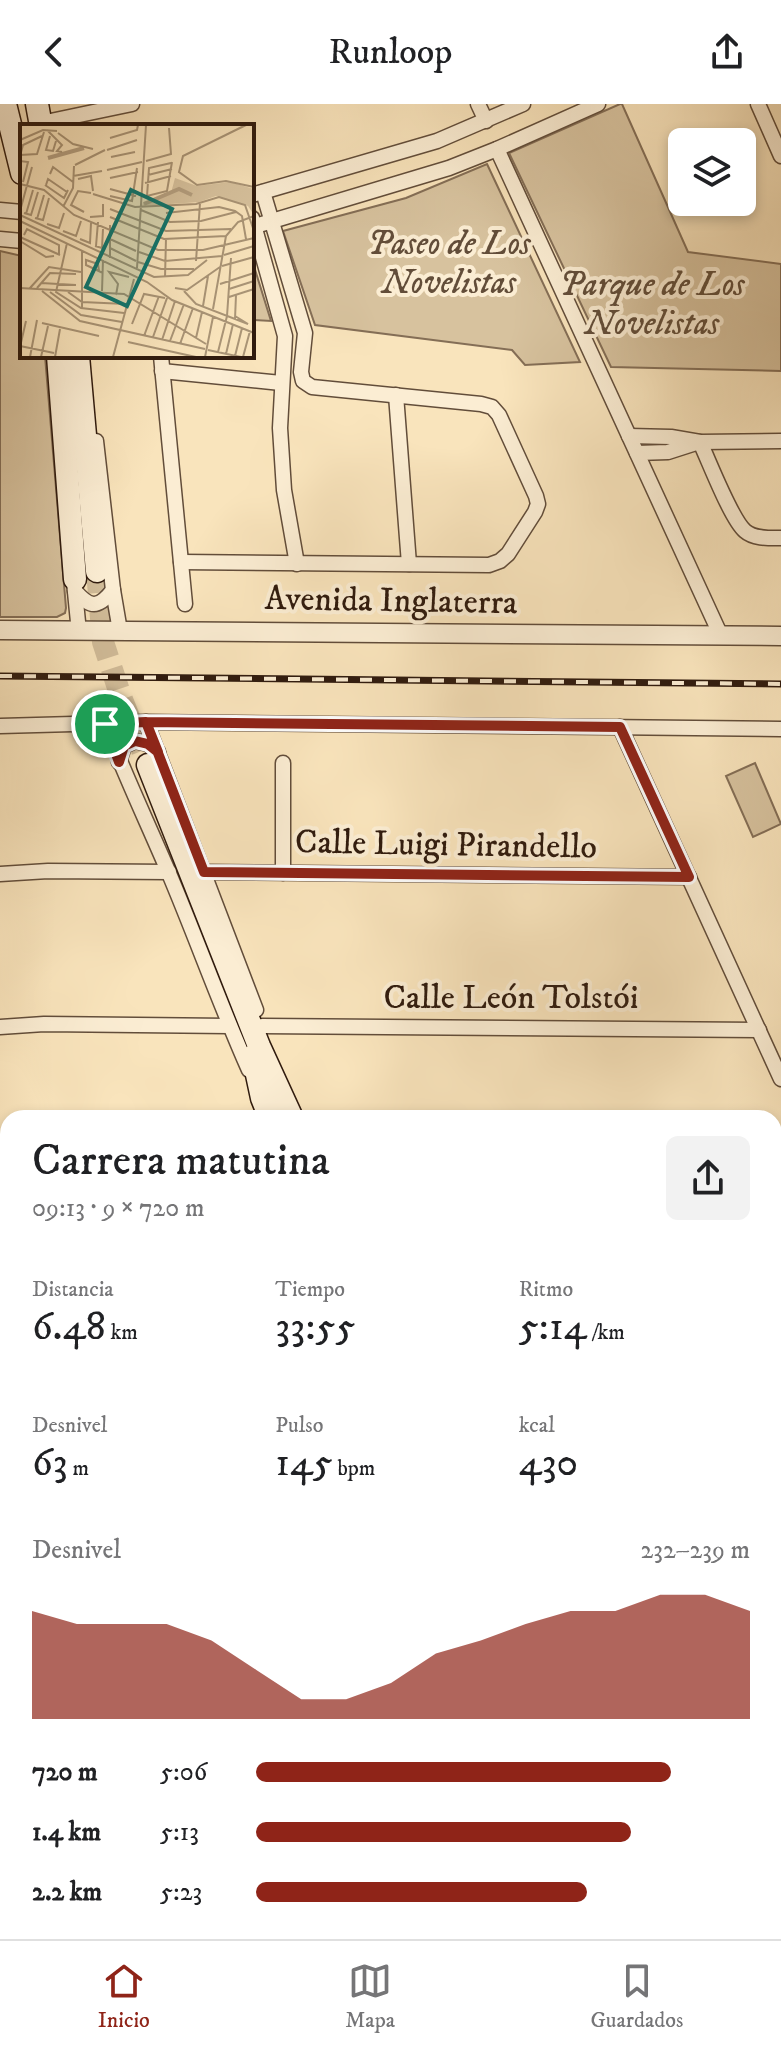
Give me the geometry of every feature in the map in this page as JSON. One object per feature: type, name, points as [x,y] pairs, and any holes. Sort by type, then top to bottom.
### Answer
[{"type":"main road","points":[[5,104],[20,165]]},
{"type":"main road","points":[[56,358],[82,580]]},
{"type":"main road","points":[[78,358],[82,580]]},
{"type":"main road","points":[[140,761],[277,1110]]},
{"type":"street","points":[[40,118],[132,104]]},
{"type":"street","points":[[478,104],[486,121]]},
{"type":"street","points":[[181,562],[489,565],[508,554],[538,504],[499,415],[492,407],[481,404],[312,387],[303,381],[305,333],[272,221],[257,194],[437,141],[523,104]]},
{"type":"street","points":[[254,224],[449,168],[598,104]]},
{"type":"street","points":[[758,104],[781,156]]},
{"type":"street","points":[[497,149],[721,636]]},
{"type":"street","points":[[0,210],[20,212]]},
{"type":"street","points":[[254,228],[285,336],[280,428],[284,490],[297,564]]},
{"type":"street","points":[[0,239],[20,241]]},
{"type":"street","points":[[86,358],[120,631]]},
{"type":"street","points":[[185,604],[162,363],[281,383]]},
{"type":"street","points":[[396,395],[409,564]]},
{"type":"street","points":[[629,436],[671,437],[700,442],[781,441]]},
{"type":"street","points":[[637,453],[668,452],[700,442]]},
{"type":"street","points":[[700,442],[735,518],[746,533],[781,538]]},
{"type":"street","points":[[82,580],[84,602],[91,604],[105,600],[113,590]]},
{"type":"street","points":[[79,632],[82,580]]},
{"type":"street","name":"Avenida Inglaterra","points":[[0,630],[781,636]]},
{"type":"street","points":[[146,722],[140,761],[169,872],[229,1026],[277,1110]]},
{"type":"street","points":[[0,726],[146,722],[781,729]]},
{"type":"street","points":[[105,724],[140,761],[204,872],[262,1026],[277,1110]]},
{"type":"street","points":[[620,727],[781,1079]]},
{"type":"street","points":[[283,763],[283,873]]},
{"type":"street","points":[[0,874],[48,871],[169,872]]},
{"type":"street","name":"Calle Luigi Pirandello","points":[[204,872],[689,877]]},
{"type":"street","points":[[0,1027],[44,1024],[229,1026]]},
{"type":"street","name":"Calle León Tolstói","points":[[262,1026],[759,1030]]},
{"type":"green space","name":"Parque de Los Novelistas","points":[[622,104],[668,207],[668,216],[672,216],[688,252],[781,264],[781,371],[611,367],[509,153]]},
{"type":"green space","name":"Paseo de Los Novelistas","points":[[487,164],[580,362],[525,365],[512,350],[315,325],[283,231],[406,198]]},
{"type":"green space","points":[[0,251],[20,256],[20,358],[45,358],[66,608],[65,613],[57,617],[0,617]]},
{"type":"green space","points":[[254,266],[271,321],[254,320]]},
{"type":"green space","points":[[755,763],[781,824],[753,837],[726,776]]},
{"type":"tunnel","points":[[97,571],[103,642],[148,765]]},
{"type":"railway","points":[[0,676],[781,684]]},
{"type":"route","points":[[105,724],[119,762],[124,746],[135,741],[148,744],[158,752],[146,722],[620,727],[689,877],[204,872],[146,722],[105,724]]}]
